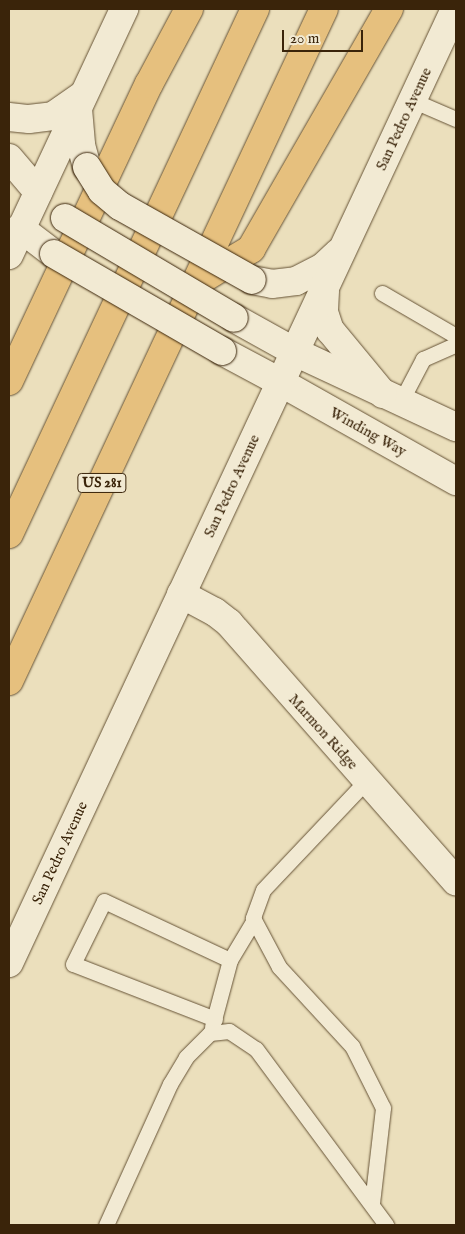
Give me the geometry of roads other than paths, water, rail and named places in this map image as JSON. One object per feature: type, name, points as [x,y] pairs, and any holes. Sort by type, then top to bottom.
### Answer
[{"type":"highway","points":[[9,381],[149,84],[189,9]]},
{"type":"highway","points":[[9,534],[255,9]]},
{"type":"highway","name":"US 281","points":[[9,681],[324,9]]},
{"type":"highway","points":[[195,284],[251,249],[389,9]]},
{"type":"main road","points":[[9,255],[15,221],[38,192],[124,9]]},
{"type":"main road","name":"San Pedro Avenue","points":[[9,963],[412,100],[452,26]]},
{"type":"main road","points":[[9,117],[29,119],[53,116],[81,101]]},
{"type":"main road","points":[[81,101],[81,145],[88,167],[98,186],[115,202],[252,280],[272,284],[296,281],[322,268],[344,246]]},
{"type":"main road","points":[[9,158],[38,192],[65,218],[295,352],[456,427]]},
{"type":"main road","name":"Winding Way","points":[[15,221],[54,254],[456,481]]},
{"type":"main road","points":[[326,286],[324,312],[330,330],[402,403],[406,452]]},
{"type":"main road","name":"Marmon Ridge","points":[[181,594],[215,612],[229,623],[456,881]]},
{"type":"lane","points":[[412,100],[456,119]]},
{"type":"lane","points":[[382,293],[456,336]]},
{"type":"lane","points":[[402,403],[422,359],[456,344]]},
{"type":"lane","points":[[106,1225],[170,1084],[186,1058],[212,1026],[230,960],[254,920],[263,890],[367,780]]},
{"type":"lane","points":[[230,960],[104,901],[73,964],[212,1026],[229,1031],[256,1049],[372,1203],[386,1225]]},
{"type":"lane","points":[[254,920],[280,967],[352,1046],[383,1108],[372,1203]]}]
